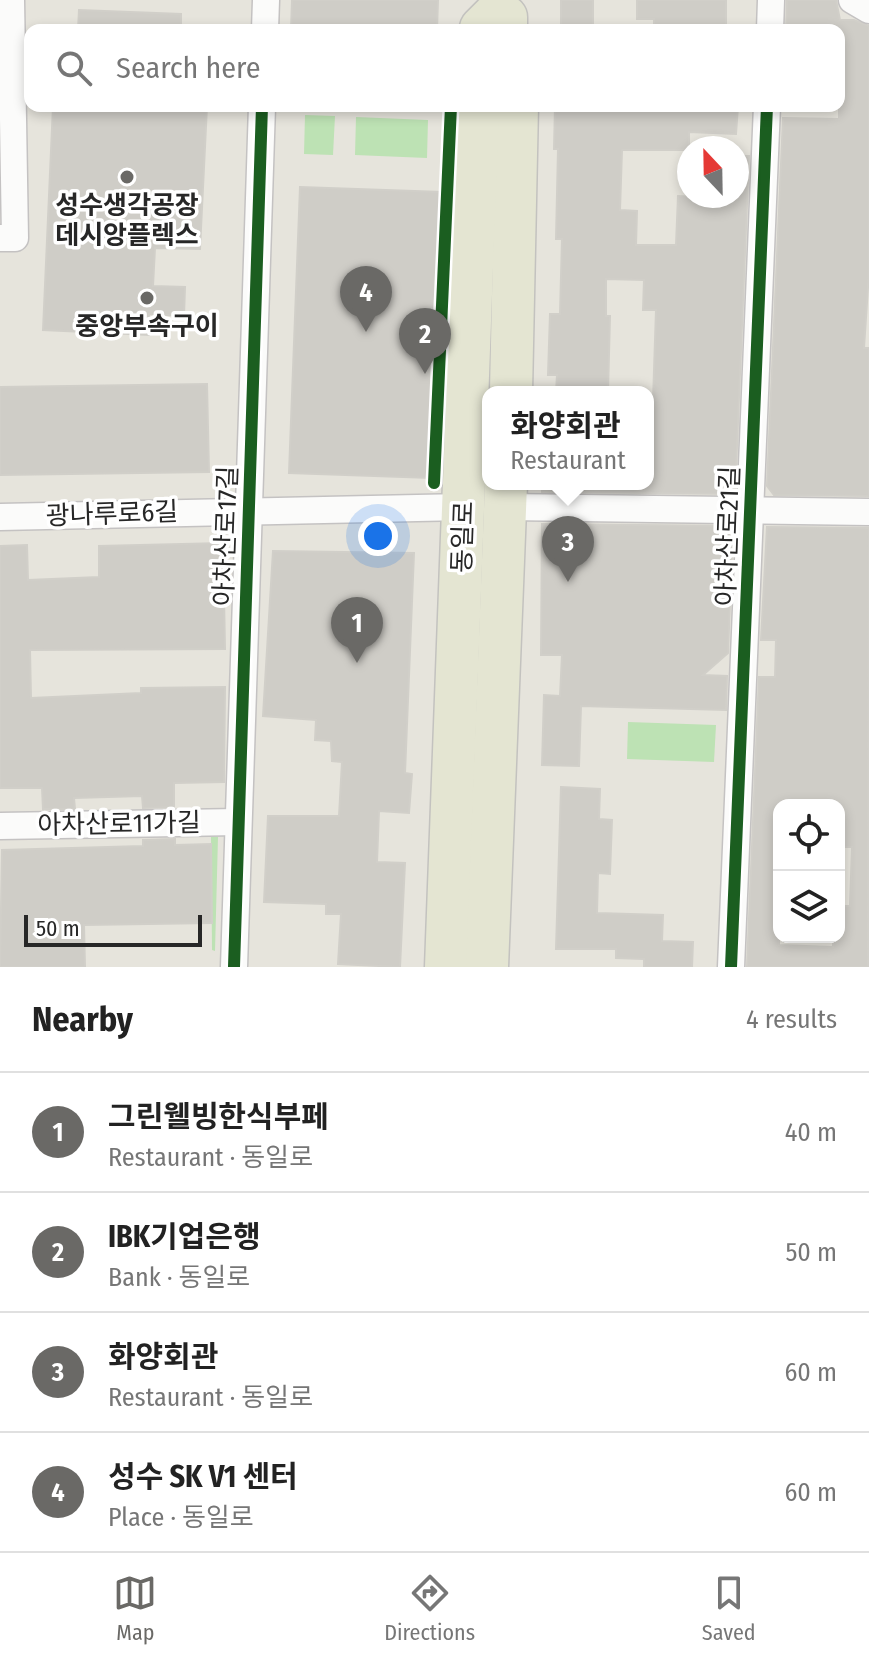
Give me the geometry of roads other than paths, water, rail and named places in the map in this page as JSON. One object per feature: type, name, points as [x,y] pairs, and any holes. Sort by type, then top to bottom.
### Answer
[{"type":"main road","points":[[494,24],[521,0]]},
{"type":"main road","name":"동일로","points":[[478,112],[488,386]]},
{"type":"main road","points":[[511,386],[517,112]]},
{"type":"main road","name":"동일로","points":[[446,967],[492,496]]},
{"type":"main road","name":"동일로","points":[[487,967],[492,496]]},
{"type":"street","points":[[0,238],[15,238],[11,0]]},
{"type":"street","points":[[265,24],[266,0]]},
{"type":"street","points":[[770,24],[771,0]]},
{"type":"street","points":[[852,0],[869,10]]},
{"type":"street","name":"아차산로17길","points":[[234,967],[250,510],[252,328],[262,112]]},
{"type":"street","name":"아차산로21길","points":[[731,967],[767,112]]},
{"type":"street","name":"광나루로6길","points":[[0,517],[250,510],[492,496],[751,511],[869,512]]},
{"type":"street","name":"아차산로11가길","points":[[0,826],[238,822]]},
{"type":"place","name":"성수생각공장 데시앙플렉스","points":[[127,177]]},
{"type":"place","name":"중앙부속구이","points":[[147,298]]},
{"type":"place","name":"성수 SK V1 센터","points":[[366,332]]},
{"type":"place","name":"IBK기업은행","points":[[425,374]]},
{"type":"place","name":"화양회관","points":[[568,582]]},
{"type":"place","name":"그린웰빙한식부페","points":[[357,663]]}]
